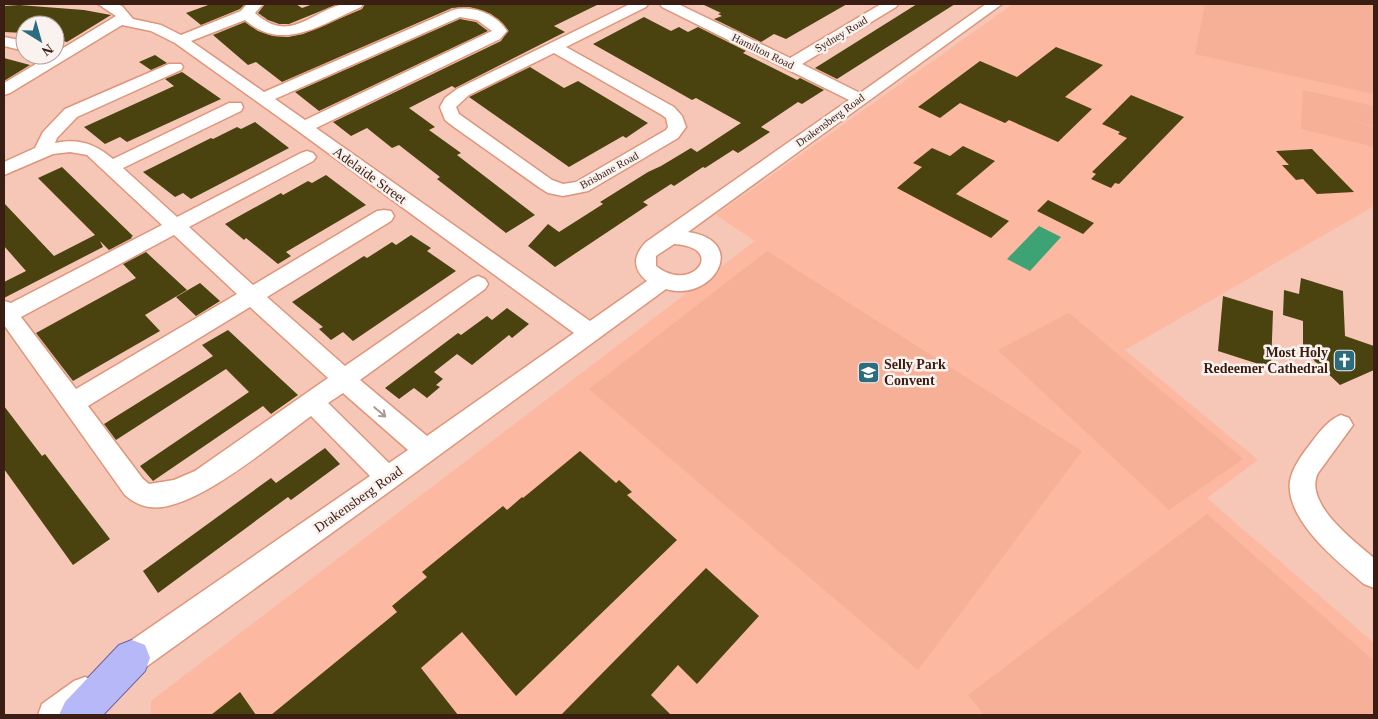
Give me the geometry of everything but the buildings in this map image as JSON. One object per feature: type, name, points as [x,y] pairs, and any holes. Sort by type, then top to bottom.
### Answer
[{"type":"main road","points":[[78,715],[132,658]]},
{"type":"street","name":"Adelaide Street","points":[[104,4],[117,9],[122,18],[128,22],[164,31],[180,40],[590,333]]},
{"type":"street","points":[[180,40],[252,9],[262,26],[279,32],[302,26],[356,4]]},
{"type":"street","name":"Brisbane Road","points":[[555,47],[668,112],[674,116],[677,127],[672,134],[592,181],[581,187],[563,190],[555,189],[546,184],[451,116],[448,107],[456,97],[555,47],[641,4]]},
{"type":"street","name":"Hamilton Road","points":[[667,4],[860,99]]},
{"type":"street","name":"Sydney Road","points":[[792,64],[891,4]]},
{"type":"street","name":"Drakensberg Road","points":[[665,239],[996,4]]},
{"type":"street","points":[[263,98],[458,13],[475,13],[491,22],[500,31],[495,36],[304,127]]},
{"type":"street","points":[[65,50],[122,18]]},
{"type":"street","points":[[4,90],[41,65]]},
{"type":"street","points":[[43,151],[48,136],[72,113],[175,67]]},
{"type":"street","points":[[111,167],[235,107]]},
{"type":"street","points":[[4,169],[43,151],[65,146],[82,147],[93,151],[344,379],[426,450]]},
{"type":"street","points":[[307,157],[6,312],[134,487],[143,494],[156,495],[173,492],[204,479],[478,284]]},
{"type":"street","points":[[73,403],[384,216]]},
{"type":"street","points":[[686,237],[697,240],[710,251],[713,258],[708,272],[693,282],[672,284],[662,281],[648,270],[646,255],[650,249],[665,239],[686,237]]},
{"type":"street","name":"Drakensberg Road","points":[[53,715],[662,281]]},
{"type":"street","points":[[312,402],[388,478]]},
{"type":"street","points":[[1341,425],[1316,457],[1303,479],[1303,497],[1322,527],[1374,575]]},
{"type":"shaded area","name":"Selly Park Convent","points":[[1013,4],[1374,4],[1374,206],[1125,350],[1258,460],[1207,498],[1374,643],[1374,715],[151,715],[151,701],[755,241],[716,215]]},
{"type":"shaded area","points":[[1205,4],[1373,4],[1374,94],[1195,54]]},
{"type":"shaded area","points":[[1303,90],[1374,106],[1374,126],[1346,119],[1374,127],[1374,147],[1301,129]]},
{"type":"shaded area","points":[[1039,226],[1061,237],[1030,271],[1007,259]]},
{"type":"shaded area","points":[[767,251],[1082,451],[918,670],[589,389]]},
{"type":"shaded area","points":[[1069,313],[1243,459],[1169,510],[998,350]]},
{"type":"shaded area","points":[[1207,514],[1374,661],[1374,715],[984,715],[968,695]]},
{"type":"place","name":"Most Holy Redeemer Cathedral","points":[[1344,360]]},
{"type":"place","name":"Selly Park Convent","points":[[868,372]]}]
